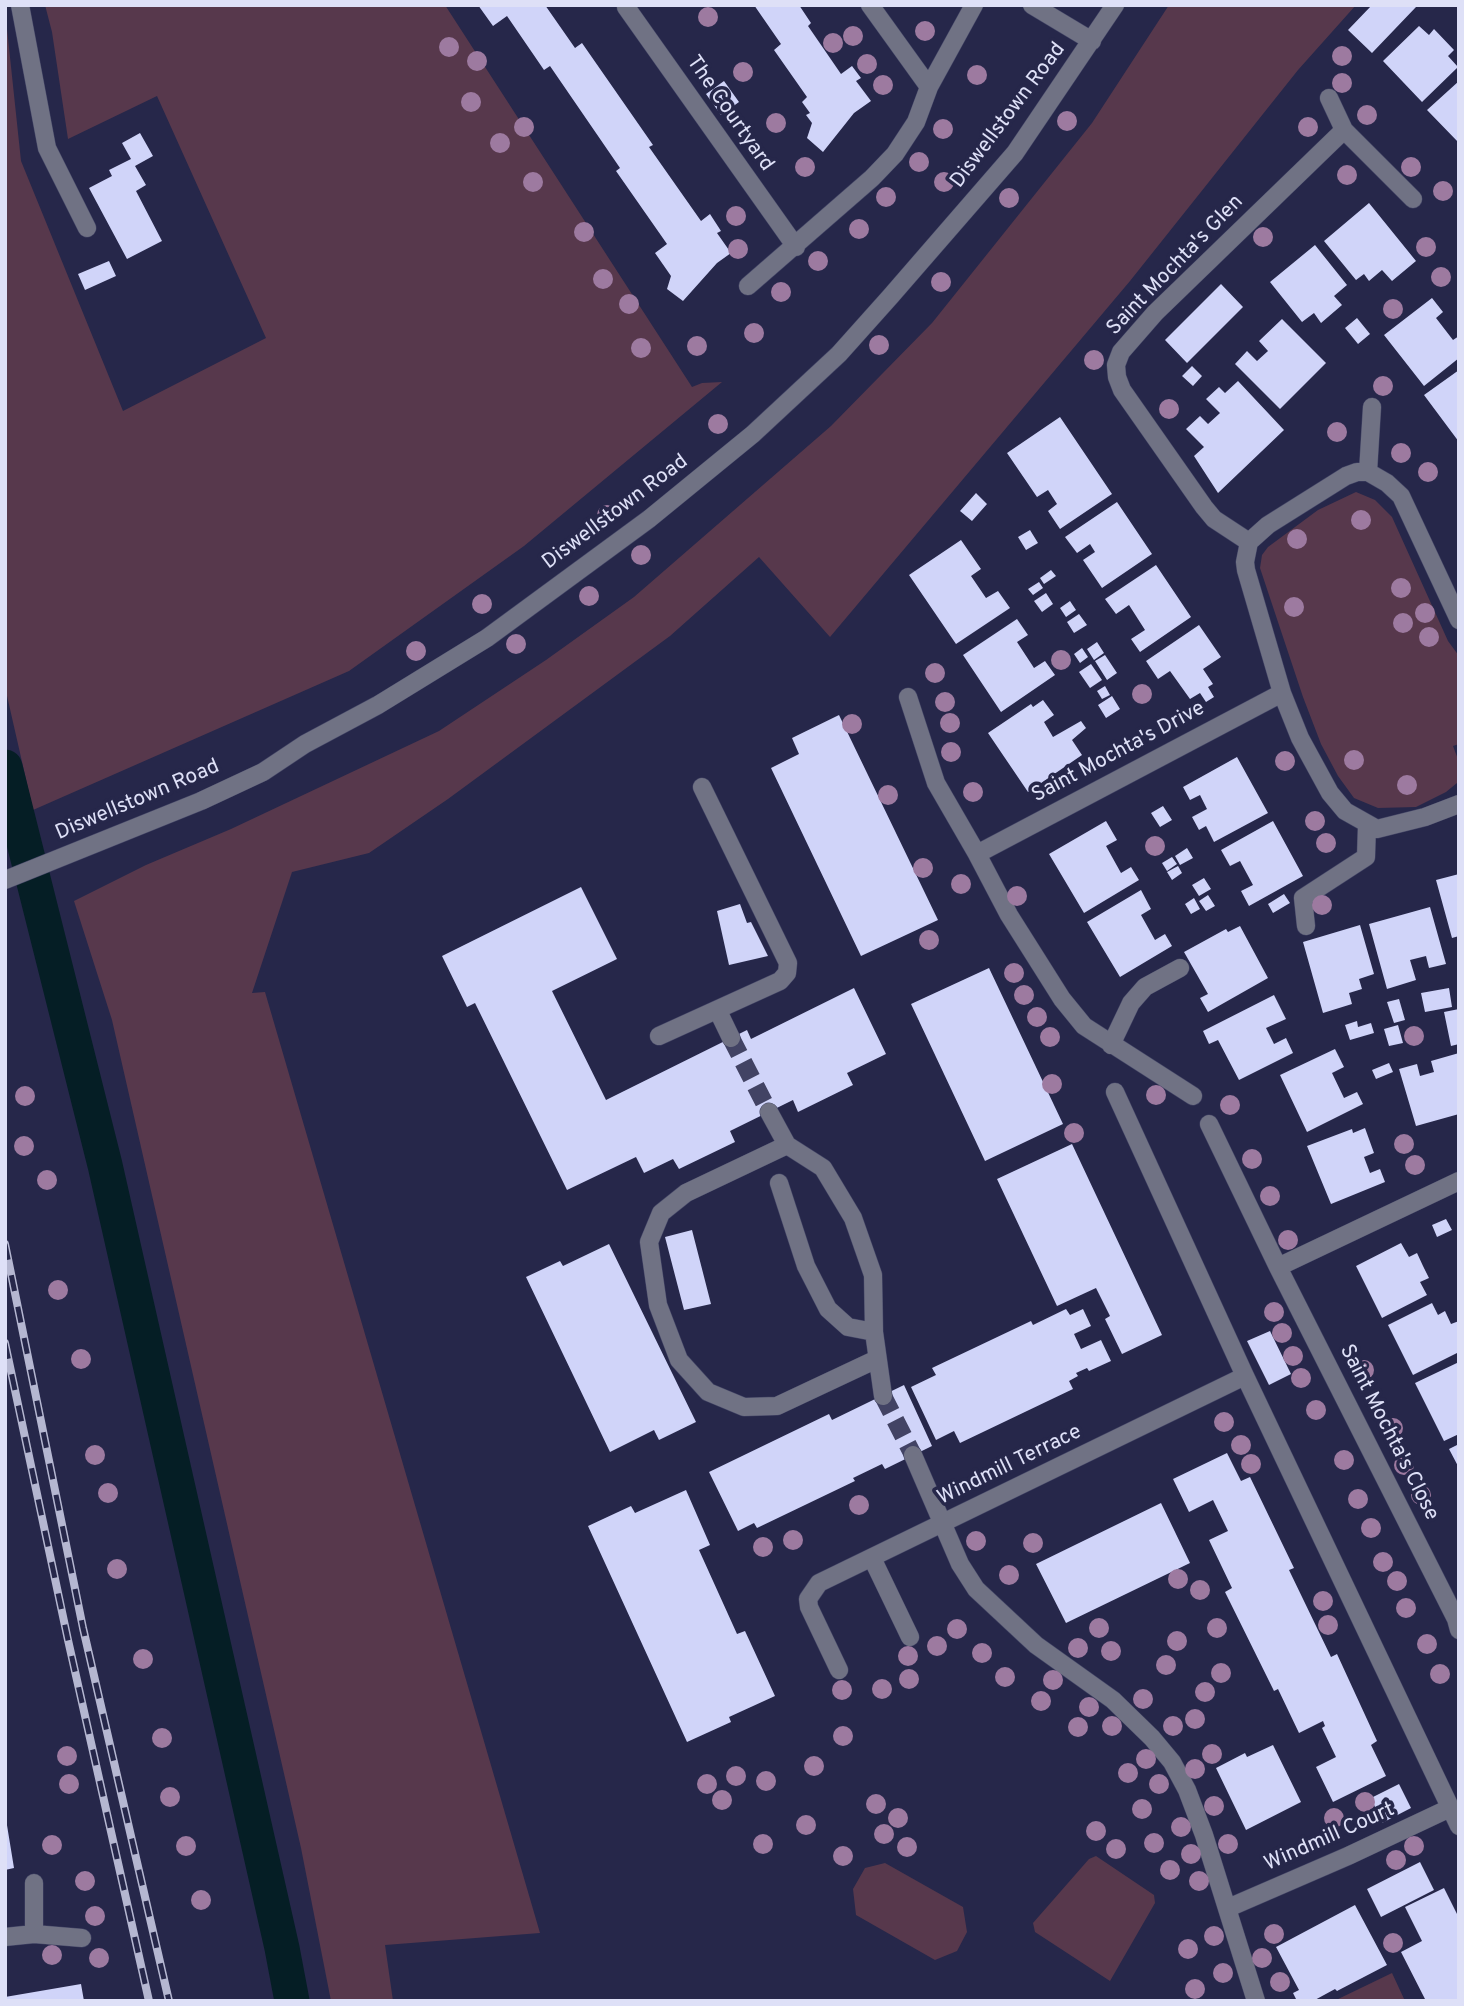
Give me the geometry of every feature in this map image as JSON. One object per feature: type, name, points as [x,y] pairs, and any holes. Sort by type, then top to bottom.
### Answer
[{"type":"street","points":[[20,5],[47,148],[87,228]]},
{"type":"street","points":[[870,5],[929,87]]},
{"type":"street","points":[[748,286],[796,247],[895,154],[916,121],[929,87],[974,5]]},
{"type":"street","points":[[1032,5],[1092,41]]},
{"type":"street","name":"Diswellstown Road","points":[[5,880],[201,801],[263,772],[305,744],[378,705],[487,638],[649,520],[753,434],[839,354],[956,223],[1014,153],[1115,5]]},
{"type":"street","name":"The Courtyard","points":[[626,7],[796,247]]},
{"type":"street","points":[[1329,98],[1344,130],[1413,199]]},
{"type":"street","name":"Saint Mochta's Glen","points":[[1249,542],[1214,519],[1122,390],[1116,365],[1121,352],[1155,313],[1344,130]]},
{"type":"street","points":[[1368,472],[1372,407]]},
{"type":"street","points":[[1459,621],[1401,496],[1387,483],[1368,472],[1346,476],[1268,525],[1249,542],[1246,570],[1282,693],[1300,738],[1331,793],[1346,811],[1377,829],[1425,817],[1459,804]]},
{"type":"street","name":"Saint Mochta's Drive","points":[[978,853],[1282,693]]},
{"type":"street","points":[[908,697],[936,783],[978,853],[1009,915],[1062,999],[1084,1026],[1193,1096]]},
{"type":"street","points":[[659,1036],[779,981],[787,973],[788,963],[702,787]]},
{"type":"street","points":[[1307,926],[1303,898],[1366,857],[1367,825]]},
{"type":"street","points":[[1111,1045],[1131,1003],[1145,987],[1180,968]]},
{"type":"street","points":[[718,1011],[731,1038]]},
{"type":"street","points":[[1115,1092],[1245,1376],[1459,1826]]},
{"type":"street","points":[[769,1112],[787,1145],[823,1168],[853,1218],[873,1275],[874,1332],[883,1396]]},
{"type":"street","name":"Saint Mochta's Close","points":[[1209,1125],[1458,1622]]},
{"type":"street","points":[[787,1145],[686,1193],[661,1213],[649,1242],[658,1305],[679,1360],[708,1392],[744,1407],[754,1407],[777,1406],[877,1359]]},
{"type":"street","points":[[1278,1267],[1459,1181]]},
{"type":"street","points":[[779,1183],[806,1266],[828,1309],[848,1327],[874,1332]]},
{"type":"street","name":"Windmill Terrace","points":[[839,1670],[809,1607],[808,1599],[819,1583],[1245,1376]]},
{"type":"street","points":[[913,1455],[960,1564],[976,1589],[1036,1644],[1113,1700],[1172,1762],[1187,1790],[1204,1835],[1256,2001]]},
{"type":"street","points":[[872,1558],[910,1637]]},
{"type":"street","name":"Windmill Court","points":[[1228,1908],[1450,1808]]},
{"type":"street","points":[[34,1883],[34,1934]]},
{"type":"street","points":[[5,1937],[34,1934],[82,1938]]},
{"type":"shaded area","points":[[45,5],[445,5],[692,387],[702,383],[722,382],[524,546],[349,671],[33,810],[5,687],[5,10],[21,161],[123,411],[266,338],[157,96],[68,139],[52,32]]},
{"type":"shaded area","points":[[1169,5],[1356,5],[1298,70],[1130,281],[830,637],[759,557],[670,636],[448,799],[369,853],[292,872],[252,993],[265,992],[540,1933],[385,1945],[393,2001],[331,2001],[301,1848],[112,1020],[74,901],[146,865],[231,829],[439,731],[634,597],[831,426],[932,323],[1092,123]]},
{"type":"shaded area","points":[[1356,492],[1375,500],[1392,517],[1448,641],[1459,656],[1459,744],[1453,746],[1459,762],[1457,783],[1446,792],[1416,807],[1378,808],[1354,798],[1338,776],[1321,744],[1303,697],[1260,568],[1262,555],[1268,547],[1318,510]]},
{"type":"shaded area","points":[[1096,1856],[1154,1895],[1155,1903],[1110,1981],[1035,1932],[1033,1923],[1089,1859]]},
{"type":"shaded area","points":[[885,1863],[963,1907],[967,1932],[957,1951],[935,1960],[856,1915],[853,1889],[865,1868]]},
{"type":"shaded area","points":[[1392,1973],[1405,2001],[1334,2001]]},
{"type":"building","points":[[478,5],[545,5],[575,48],[582,43],[653,145],[649,147],[701,221],[710,214],[721,231],[717,233],[731,253],[717,263],[683,301],[667,289],[671,276],[655,253],[667,244],[616,171],[620,168],[550,66],[544,70],[507,16],[493,26]]},
{"type":"building","points":[[754,5],[799,5],[811,23],[808,26],[841,74],[852,66],[861,78],[856,81],[871,101],[854,113],[823,152],[807,138],[812,123],[806,115],[810,113],[802,102],[807,97],[774,50],[781,44]]},
{"type":"building","points":[[1372,5],[1416,7],[1372,53],[1348,30]]},
{"type":"building","points":[[1419,26],[1429,35],[1434,29],[1454,50],[1448,56],[1458,67],[1422,102],[1383,61]]},
{"type":"building","points":[[724,81],[739,102],[721,115],[706,94]]},
{"type":"building","points":[[1459,81],[1459,143],[1427,110]]},
{"type":"building","points":[[140,133],[153,156],[135,166],[146,185],[136,191],[162,241],[127,259],[89,188],[112,176],[109,170],[131,159],[122,143]]},
{"type":"building","points":[[1369,203],[1416,261],[1392,281],[1382,270],[1369,281],[1364,274],[1356,280],[1324,241]]},
{"type":"building","points":[[1315,245],[1347,285],[1334,296],[1342,305],[1321,323],[1314,313],[1302,322],[1270,282]]},
{"type":"building","points":[[109,261],[116,276],[85,290],[78,274]]},
{"type":"building","points":[[1221,284],[1243,307],[1187,363],[1165,340]]},
{"type":"building","points":[[1432,298],[1443,312],[1436,318],[1453,340],[1459,336],[1459,358],[1424,386],[1384,335]]},
{"type":"building","points":[[1357,318],[1370,334],[1358,344],[1345,328]]},
{"type":"building","points":[[1282,319],[1326,363],[1280,409],[1235,364],[1247,351],[1257,361],[1268,351],[1259,341]]},
{"type":"building","points":[[1192,366],[1202,376],[1193,386],[1182,376]]},
{"type":"building","points":[[1459,370],[1459,442],[1424,395]]},
{"type":"building","points":[[1238,381],[1284,430],[1218,493],[1194,456],[1204,447],[1186,429],[1200,416],[1208,424],[1220,413],[1206,399],[1219,387],[1225,393]]},
{"type":"building","points":[[1060,417],[1112,494],[1060,529],[1048,511],[1057,504],[1048,490],[1037,497],[1007,453]]},
{"type":"building","points":[[976,493],[987,504],[972,521],[960,511]]},
{"type":"building","points":[[1117,502],[1152,554],[1102,588],[1083,560],[1095,552],[1090,544],[1077,553],[1065,537]]},
{"type":"building","points":[[1030,530],[1038,543],[1026,550],[1018,537]]},
{"type":"building","points":[[961,540],[981,569],[971,576],[986,598],[998,591],[1010,608],[956,644],[909,575]]},
{"type":"building","points":[[1156,565],[1191,617],[1140,652],[1131,639],[1145,630],[1129,605],[1116,614],[1105,599]]},
{"type":"building","points":[[1051,570],[1056,576],[1044,584],[1040,578]]},
{"type":"building","points":[[1039,582],[1043,588],[1033,595],[1028,589]]},
{"type":"building","points":[[1046,593],[1053,604],[1042,612],[1034,601]]},
{"type":"building","points":[[1070,601],[1076,610],[1066,617],[1060,608]]},
{"type":"building","points":[[1079,614],[1087,625],[1074,633],[1067,622]]},
{"type":"building","points":[[1017,619],[1028,635],[1017,642],[1034,668],[1045,661],[1055,675],[1001,712],[963,655]]},
{"type":"building","points":[[1199,625],[1221,657],[1203,669],[1213,684],[1208,687],[1214,697],[1206,702],[1200,693],[1190,699],[1170,671],[1158,679],[1146,661]]},
{"type":"building","points":[[1097,642],[1104,653],[1094,660],[1087,649]]},
{"type":"building","points":[[1082,648],[1088,657],[1080,663],[1074,654]]},
{"type":"building","points":[[1105,655],[1117,673],[1107,680],[1095,661]]},
{"type":"building","points":[[1091,664],[1102,680],[1090,688],[1079,672]]},
{"type":"building","points":[[1105,686],[1110,695],[1102,699],[1097,691]]},
{"type":"building","points":[[1112,696],[1120,709],[1106,718],[1098,705]]},
{"type":"building","points":[[1043,700],[1054,715],[1044,722],[1053,737],[1081,721],[1086,728],[1072,740],[1082,755],[1028,792],[988,733],[1031,704],[1033,707]]},
{"type":"building","points":[[839,715],[938,920],[861,956],[771,768],[799,754],[792,738]]},
{"type":"building","points":[[1237,757],[1268,813],[1214,842],[1206,826],[1199,830],[1192,817],[1207,809],[1200,795],[1190,800],[1183,787]]},
{"type":"building","points":[[1163,806],[1172,820],[1160,827],[1151,813]]},
{"type":"building","points":[[1106,821],[1117,840],[1106,846],[1121,873],[1131,867],[1139,880],[1084,913],[1049,854]]},
{"type":"building","points":[[1273,821],[1303,876],[1249,906],[1241,891],[1253,885],[1240,861],[1230,866],[1221,850]]},
{"type":"building","points":[[1187,848],[1193,858],[1180,865],[1175,856]]},
{"type":"building","points":[[1172,857],[1177,864],[1167,871],[1162,863]]},
{"type":"building","points":[[1178,866],[1182,873],[1172,880],[1167,872]]},
{"type":"building","points":[[1459,874],[1459,936],[1452,938],[1436,880]]},
{"type":"building","points":[[1204,878],[1211,889],[1199,896],[1192,885]]},
{"type":"building","points":[[581,887],[617,959],[552,991],[606,1100],[747,1030],[751,1039],[854,988],[886,1054],[847,1073],[853,1085],[798,1112],[793,1100],[730,1131],[735,1142],[679,1169],[673,1159],[644,1173],[636,1157],[567,1190],[475,1003],[467,1007],[442,956]]},
{"type":"building","points":[[1141,890],[1151,909],[1141,915],[1155,940],[1165,934],[1172,946],[1120,977],[1087,922]]},
{"type":"building","points":[[1284,894],[1290,903],[1273,913],[1268,904]]},
{"type":"building","points":[[1208,895],[1215,906],[1206,911],[1199,901]]},
{"type":"building","points":[[1194,898],[1200,909],[1191,914],[1185,904]]},
{"type":"building","points":[[740,904],[747,923],[751,922],[768,956],[729,965],[717,911]]},
{"type":"building","points":[[1430,907],[1446,964],[1429,968],[1426,956],[1410,960],[1416,980],[1387,989],[1369,924]]},
{"type":"building","points":[[1360,925],[1374,974],[1359,979],[1362,989],[1349,993],[1352,1004],[1323,1013],[1303,942]]},
{"type":"building","points":[[1240,926],[1268,978],[1208,1012],[1200,998],[1208,994],[1184,952],[1226,929],[1228,932]]},
{"type":"building","points":[[989,968],[1063,1124],[985,1161],[911,1004]]},
{"type":"building","points":[[1449,988],[1452,1007],[1425,1012],[1421,993]]},
{"type":"building","points":[[1274,995],[1286,1019],[1266,1028],[1274,1044],[1286,1038],[1293,1053],[1239,1080],[1218,1040],[1209,1044],[1203,1031]]},
{"type":"building","points":[[1399,999],[1405,1020],[1394,1023],[1387,1002]]},
{"type":"building","points":[[1459,1009],[1459,1044],[1451,1046],[1444,1012]]},
{"type":"building","points":[[1357,1021],[1358,1027],[1371,1023],[1374,1033],[1350,1040],[1345,1025]]},
{"type":"building","points":[[1398,1025],[1403,1043],[1389,1046],[1384,1029]]},
{"type":"building","points":[[1335,1049],[1344,1067],[1332,1073],[1344,1098],[1357,1092],[1363,1104],[1307,1132],[1280,1075]]},
{"type":"building","points":[[1459,1053],[1459,1114],[1416,1126],[1399,1069],[1417,1064],[1420,1076],[1434,1072],[1431,1061]]},
{"type":"building","points":[[1389,1063],[1393,1072],[1376,1079],[1372,1070]]},
{"type":"building","points":[[1365,1128],[1374,1153],[1364,1157],[1370,1173],[1380,1169],[1385,1182],[1331,1204],[1307,1146],[1352,1129],[1353,1133]]},
{"type":"building","points":[[1072,1144],[1162,1335],[1122,1354],[1105,1319],[1110,1316],[1096,1288],[1057,1306],[997,1179]]},
{"type":"building","points":[[1446,1219],[1452,1230],[1437,1237],[1432,1225]]},
{"type":"building","points":[[692,1230],[711,1304],[684,1310],[665,1237]]},
{"type":"building","points":[[1401,1243],[1409,1257],[1417,1253],[1429,1278],[1420,1282],[1427,1295],[1382,1318],[1356,1266]]},
{"type":"building","points":[[609,1244],[696,1422],[659,1440],[654,1430],[610,1452],[526,1277],[560,1261],[563,1266]]},
{"type":"building","points":[[1432,1303],[1438,1315],[1445,1311],[1451,1324],[1459,1321],[1459,1352],[1413,1375],[1388,1325]]},
{"type":"building","points":[[1066,1309],[1070,1315],[1083,1309],[1091,1326],[1074,1334],[1081,1349],[1101,1340],[1111,1361],[1089,1371],[1087,1368],[1076,1373],[1078,1376],[1069,1381],[1073,1389],[960,1443],[954,1431],[936,1440],[911,1387],[936,1375],[932,1368],[1031,1321],[1033,1325]]},
{"type":"building","points":[[1270,1331],[1291,1374],[1269,1385],[1247,1341]]},
{"type":"building","points":[[1459,1362],[1459,1434],[1444,1441],[1415,1383]]},
{"type":"building","points":[[904,1385],[932,1446],[885,1469],[882,1464],[853,1478],[855,1481],[757,1528],[754,1523],[738,1531],[709,1472],[829,1414],[832,1420]]},
{"type":"building","points":[[1459,1444],[1459,1468],[1449,1449]]},
{"type":"building","points":[[1227,1453],[1241,1481],[1250,1477],[1294,1568],[1289,1570],[1331,1657],[1337,1654],[1377,1741],[1371,1745],[1386,1776],[1333,1802],[1316,1767],[1336,1757],[1322,1728],[1325,1726],[1323,1721],[1299,1733],[1278,1689],[1274,1691],[1225,1592],[1232,1588],[1209,1540],[1228,1531],[1213,1500],[1189,1512],[1173,1479]]},
{"type":"building","points":[[686,1490],[710,1545],[699,1550],[737,1634],[745,1631],[775,1696],[729,1717],[731,1722],[687,1742],[588,1526],[631,1506],[635,1513]]},
{"type":"building","points":[[1161,1503],[1190,1563],[1066,1623],[1036,1564]]},
{"type":"building","points":[[1273,1745],[1301,1802],[1246,1830],[1216,1768],[1245,1753],[1247,1757]]},
{"type":"building","points":[[1399,1784],[1411,1808],[1382,1823],[1371,1798]]},
{"type":"building","points":[[5,1813],[14,1868],[5,1870]]},
{"type":"building","points":[[1420,1862],[1434,1890],[1381,1917],[1367,1889]]},
{"type":"building","points":[[1444,1888],[1459,1918],[1459,2001],[1426,2001],[1401,1952],[1422,1941],[1405,1907]]},
{"type":"building","points":[[1355,1905],[1387,1965],[1313,2001],[1297,2001],[1293,1993],[1299,1990],[1276,1947]]},
{"type":"building","points":[[81,1984],[84,2001],[5,2001],[5,1997]]},
{"type":"waterway","points":[[5,767],[105,1165],[292,2001]]},
{"type":"tunnel","points":[[731,1038],[769,1112]]},
{"type":"tunnel","points":[[883,1396],[913,1455]]},
{"type":"railway","points":[[5,1244],[83,1628],[169,2001]]},
{"type":"railway","points":[[5,1343],[149,2001]]}]
